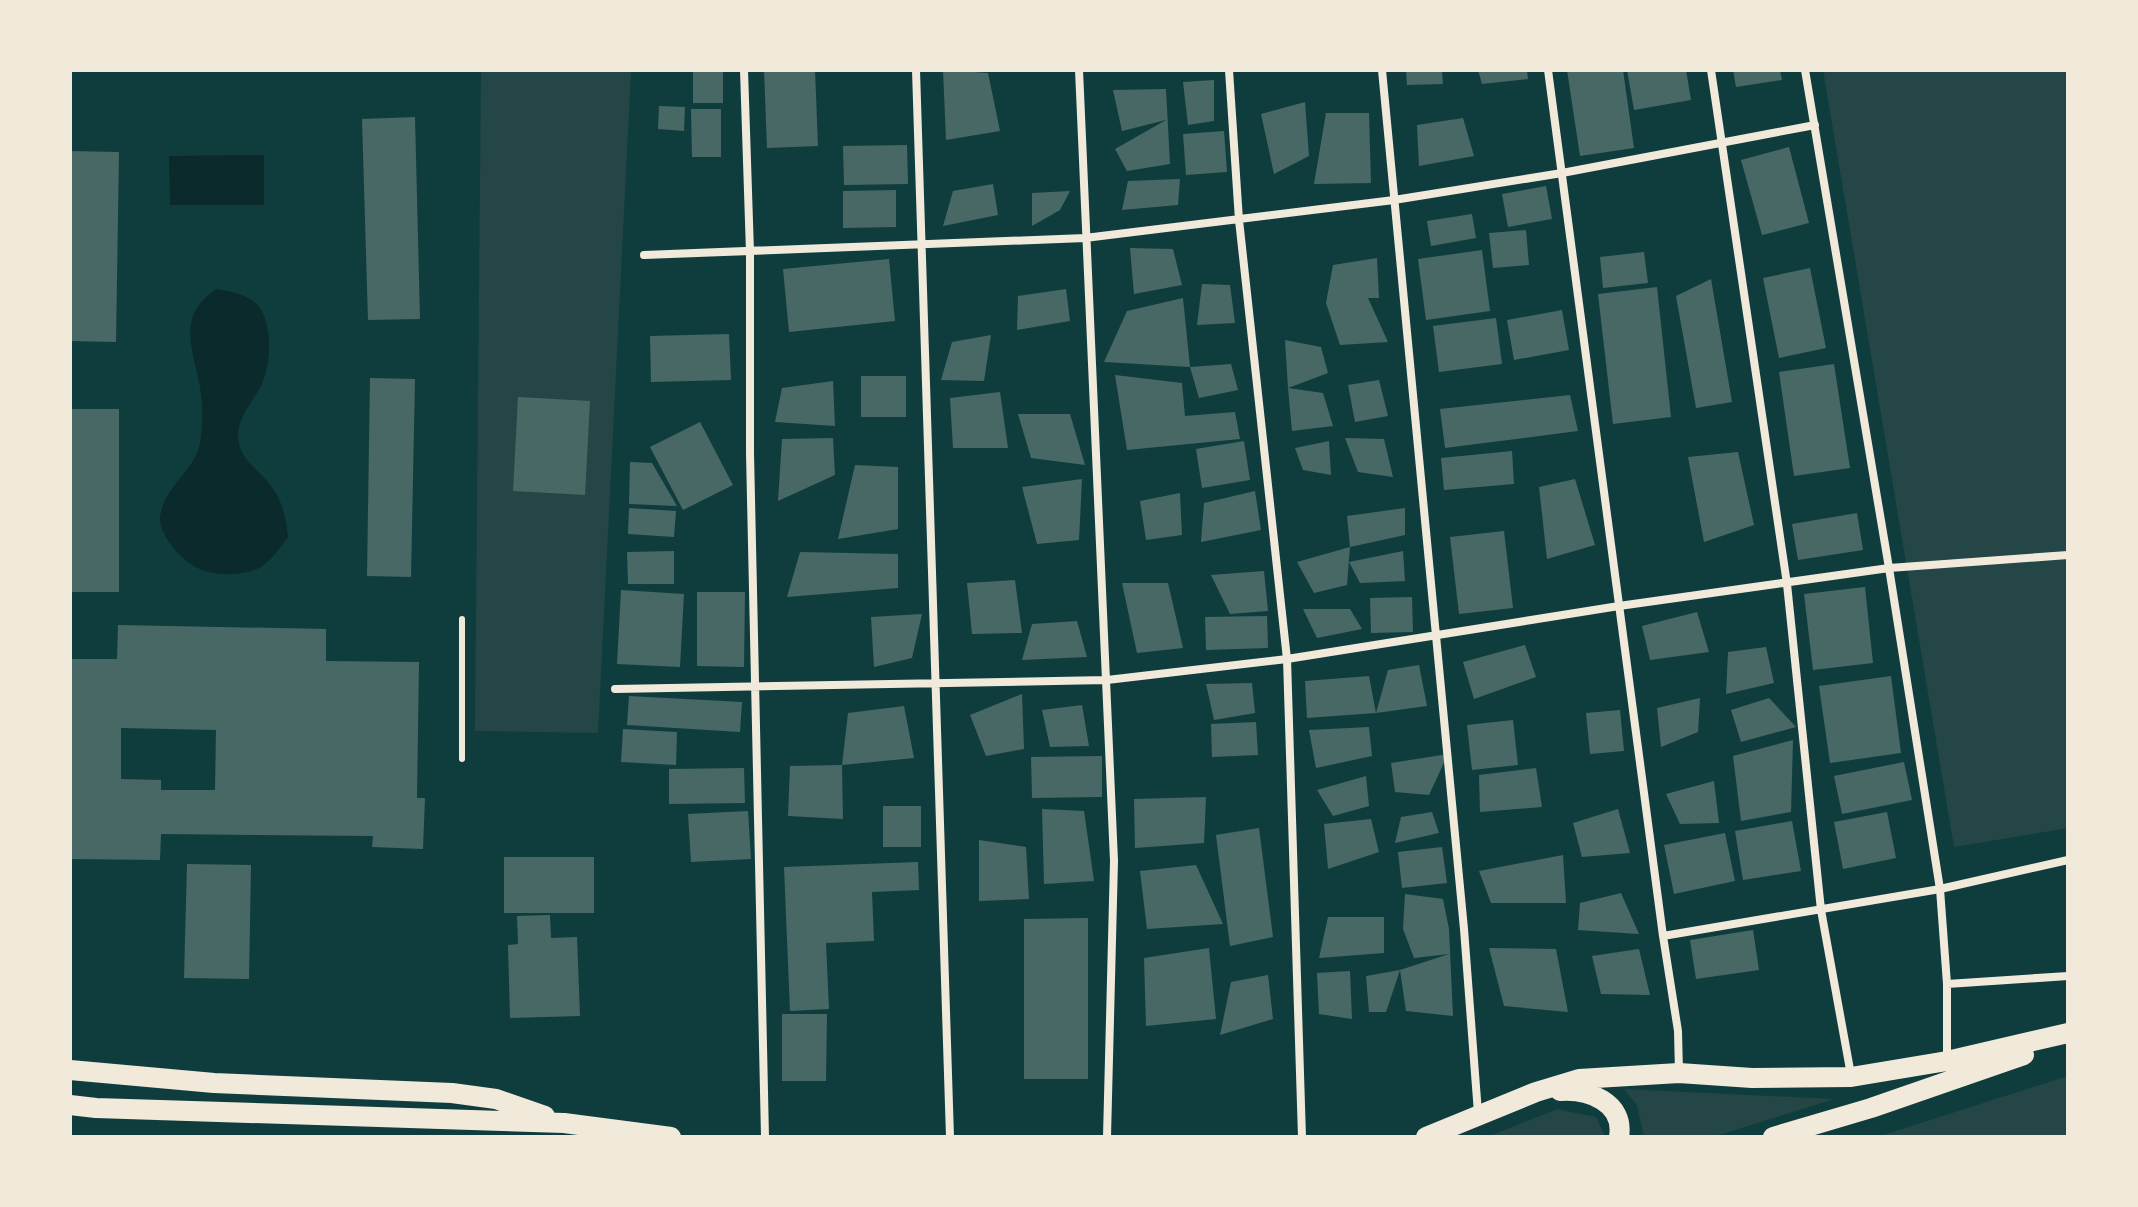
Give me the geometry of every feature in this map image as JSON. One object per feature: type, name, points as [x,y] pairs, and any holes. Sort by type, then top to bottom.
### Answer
[{"type":"main road","points":[[1426,1137],[1536,1092],[1579,1079],[1679,1073],[1752,1078],[1851,1077],[1947,1061],[2068,1033]]},
{"type":"main road","points":[[1773,1137],[1871,1108],[2068,1040]]},
{"type":"main road","points":[[70,1070],[214,1083],[452,1093],[496,1099],[564,1123]]},
{"type":"main road","points":[[1536,1092],[1578,1090],[1604,1098],[1617,1117],[1619,1137]]},
{"type":"main road","points":[[70,1105],[564,1123],[671,1137]]},
{"type":"street","points":[[744,70],[750,252],[750,453],[765,1137]]},
{"type":"street","points":[[916,70],[950,1137]]},
{"type":"street","points":[[1079,70],[1114,861],[1107,1137]]},
{"type":"street","points":[[1229,70],[1239,220],[1287,659],[1302,1137]]},
{"type":"street","points":[[1382,70],[1464,929],[1479,1117]]},
{"type":"street","points":[[1548,70],[1678,1031],[1679,1073]]},
{"type":"street","points":[[1711,70],[1787,584],[1821,910],[1851,1077]]},
{"type":"street","points":[[1805,70],[1940,889],[1947,984],[1947,1061]]},
{"type":"street","points":[[644,255],[1085,238],[1394,200],[1562,173],[1815,125]]},
{"type":"street","points":[[615,689],[1107,680],[1287,659],[1619,606],[1889,568],[2068,555]]},
{"type":"street","points":[[1663,936],[1940,889],[2068,860]]},
{"type":"street","points":[[1947,984],[2068,976]]},
{"type":"lane","points":[[462,619],[462,759]]},
{"type":"shaded area","points":[[481,70],[631,70],[598,733],[475,731]]},
{"type":"shaded area","points":[[1823,70],[2068,70],[2068,828],[1954,847]]},
{"type":"shaded area","points":[[264,155],[264,205],[170,205],[169,156]]},
{"type":"shaded area","points":[[216,289],[234,292],[251,300],[260,308],[267,326],[269,357],[264,377],[243,416],[238,436],[241,451],[278,498],[288,537],[263,565],[232,574],[211,573],[190,563],[169,542],[160,518],[167,497],[192,462],[200,443],[201,396],[190,331],[196,309]]},
{"type":"shaded area","points":[[2068,1076],[2068,1137],[1877,1137]]},
{"type":"shaded area","points":[[1624,1089],[1834,1099],[1713,1137],[1644,1137],[1637,1105]]},
{"type":"shaded area","points":[[1557,1109],[1596,1117],[1604,1134],[1602,1137],[1487,1137]]},
{"type":"building","points":[[693,70],[723,70],[723,103],[693,103]]},
{"type":"building","points":[[764,70],[815,70],[818,146],[767,148]]},
{"type":"building","points":[[943,70],[988,73],[1000,131],[946,140]]},
{"type":"building","points":[[1406,70],[1442,70],[1443,84],[1407,85]]},
{"type":"building","points":[[1478,70],[1527,70],[1528,79],[1482,84]]},
{"type":"building","points":[[1567,70],[1623,70],[1634,148],[1580,156]]},
{"type":"building","points":[[1627,70],[1686,70],[1691,100],[1634,110]]},
{"type":"building","points":[[1733,70],[1780,70],[1782,80],[1736,87]]},
{"type":"building","points":[[1214,80],[1214,121],[1188,125],[1183,82]]},
{"type":"building","points":[[1166,89],[1170,164],[1127,171],[1115,149],[1166,120],[1122,131],[1113,90]]},
{"type":"building","points":[[1305,102],[1309,156],[1274,174],[1261,114]]},
{"type":"building","points":[[659,106],[685,107],[684,131],[658,129]]},
{"type":"building","points":[[691,109],[721,109],[721,157],[692,157]]},
{"type":"building","points":[[1326,113],[1369,113],[1371,183],[1314,184]]},
{"type":"building","points":[[415,117],[420,319],[368,320],[362,119]]},
{"type":"building","points":[[1463,118],[1474,156],[1419,166],[1417,125]]},
{"type":"building","points":[[1224,131],[1227,172],[1186,175],[1183,134]]},
{"type":"building","points":[[907,145],[908,184],[844,185],[843,146]]},
{"type":"building","points":[[1789,147],[1809,223],[1762,235],[1741,160]]},
{"type":"building","points":[[70,151],[119,152],[116,342],[70,341]]},
{"type":"building","points":[[1180,179],[1178,205],[1122,210],[1128,181]]},
{"type":"building","points":[[993,184],[998,215],[943,226],[953,191]]},
{"type":"building","points":[[1546,186],[1552,219],[1508,227],[1502,194]]},
{"type":"building","points":[[896,190],[896,227],[843,228],[843,191]]},
{"type":"building","points":[[1070,191],[1060,210],[1032,226],[1032,193]]},
{"type":"building","points":[[1472,214],[1476,238],[1431,246],[1427,221]]},
{"type":"building","points":[[1526,230],[1529,265],[1493,268],[1489,233]]},
{"type":"building","points":[[1130,248],[1173,249],[1182,285],[1134,294]]},
{"type":"building","points":[[1482,250],[1490,311],[1426,320],[1418,259]]},
{"type":"building","points":[[1644,252],[1648,283],[1603,288],[1600,257]]},
{"type":"building","points":[[1377,258],[1379,298],[1368,298],[1388,342],[1340,345],[1326,303],[1333,265]]},
{"type":"building","points":[[889,259],[895,321],[789,332],[783,269]]},
{"type":"building","points":[[1810,268],[1826,348],[1779,358],[1763,278]]},
{"type":"building","points":[[1711,279],[1732,402],[1696,408],[1676,296]]},
{"type":"building","points":[[1202,284],[1230,285],[1235,323],[1197,325]]},
{"type":"building","points":[[1657,287],[1671,417],[1613,424],[1598,294]]},
{"type":"building","points":[[1066,289],[1070,321],[1017,330],[1018,296]]},
{"type":"building","points":[[1183,298],[1190,367],[1104,362],[1127,311]]},
{"type":"building","points":[[1562,310],[1569,350],[1514,360],[1507,320]]},
{"type":"building","points":[[1496,318],[1502,364],[1439,372],[1433,326]]},
{"type":"building","points":[[729,334],[731,380],[651,382],[650,336]]},
{"type":"building","points":[[991,335],[984,381],[941,380],[952,342]]},
{"type":"building","points":[[1285,340],[1321,347],[1328,373],[1288,388]]},
{"type":"building","points":[[1231,364],[1238,390],[1199,398],[1190,367]]},
{"type":"building","points":[[1834,364],[1850,468],[1794,476],[1779,372]]},
{"type":"building","points":[[1115,375],[1182,383],[1185,416],[1235,412],[1240,439],[1127,450]]},
{"type":"building","points":[[861,376],[906,376],[906,417],[861,417]]},
{"type":"building","points":[[370,378],[415,379],[411,577],[367,576]]},
{"type":"building","points":[[1379,380],[1388,416],[1355,422],[1348,385]]},
{"type":"building","points":[[833,381],[835,426],[775,422],[782,388]]},
{"type":"building","points":[[1288,388],[1323,393],[1333,426],[1292,431]]},
{"type":"building","points":[[1000,392],[1008,448],[953,448],[950,398]]},
{"type":"building","points":[[1570,395],[1578,431],[1445,448],[1440,409]]},
{"type":"building","points":[[518,397],[590,401],[585,495],[513,491]]},
{"type":"building","points":[[70,409],[119,409],[119,592],[70,592]]},
{"type":"building","points":[[1018,414],[1070,414],[1085,465],[1031,458]]},
{"type":"building","points":[[700,422],[733,485],[683,510],[650,447]]},
{"type":"building","points":[[833,438],[835,475],[778,501],[782,439]]},
{"type":"building","points":[[1345,438],[1384,439],[1393,477],[1358,472]]},
{"type":"building","points":[[1244,441],[1250,480],[1202,488],[1196,449]]},
{"type":"building","points":[[1329,441],[1331,475],[1303,470],[1295,448]]},
{"type":"building","points":[[1512,451],[1514,484],[1444,490],[1441,458]]},
{"type":"building","points":[[1738,452],[1754,525],[1704,542],[1688,457]]},
{"type":"building","points":[[630,462],[652,463],[677,506],[629,504]]},
{"type":"building","points":[[855,465],[898,467],[898,529],[838,539]]},
{"type":"building","points":[[1082,479],[1079,540],[1037,544],[1022,487]]},
{"type":"building","points":[[1575,479],[1595,545],[1547,559],[1539,487]]},
{"type":"building","points":[[1255,491],[1261,530],[1201,542],[1204,503]]},
{"type":"building","points":[[1180,493],[1182,535],[1146,540],[1140,501]]},
{"type":"building","points":[[629,508],[676,511],[674,537],[628,534]]},
{"type":"building","points":[[1405,508],[1405,535],[1350,547],[1347,516]]},
{"type":"building","points":[[1857,513],[1863,550],[1798,560],[1792,524]]},
{"type":"building","points":[[1504,531],[1513,608],[1459,614],[1450,537]]},
{"type":"building","points":[[1350,547],[1347,585],[1314,593],[1297,562]]},
{"type":"building","points":[[674,551],[674,584],[628,584],[627,552]]},
{"type":"building","points":[[1403,551],[1405,581],[1360,583],[1349,562]]},
{"type":"building","points":[[800,552],[898,554],[898,588],[787,597]]},
{"type":"building","points":[[1264,571],[1268,611],[1230,614],[1211,575]]},
{"type":"building","points":[[1015,580],[1022,633],[972,634],[967,583]]},
{"type":"building","points":[[1122,583],[1168,583],[1183,648],[1137,653]]},
{"type":"building","points":[[1865,587],[1873,663],[1813,670],[1804,594]]},
{"type":"building","points":[[621,590],[684,594],[680,667],[617,664]]},
{"type":"building","points":[[697,592],[745,592],[744,667],[697,666]]},
{"type":"building","points":[[1412,597],[1413,632],[1371,633],[1370,598]]},
{"type":"building","points":[[1303,609],[1350,609],[1362,629],[1317,638]]},
{"type":"building","points":[[1697,612],[1709,652],[1650,660],[1642,626]]},
{"type":"building","points":[[922,614],[912,658],[874,667],[871,617]]},
{"type":"building","points":[[1267,616],[1268,648],[1206,650],[1205,617]]},
{"type":"building","points":[[1077,621],[1087,657],[1022,660],[1032,624]]},
{"type":"building","points":[[118,625],[326,629],[326,661],[419,662],[417,798],[425,798],[423,849],[372,847],[373,836],[161,834],[160,860],[70,859],[70,659],[117,659]],"holes":[[[121,728],[216,730],[215,790],[161,790],[161,780],[121,779]]]},
{"type":"building","points":[[1525,645],[1536,677],[1474,699],[1463,662]]},
{"type":"building","points":[[1766,647],[1774,683],[1726,694],[1728,652]]},
{"type":"building","points":[[1419,665],[1427,706],[1376,713],[1388,670]]},
{"type":"building","points":[[1369,676],[1376,713],[1307,718],[1305,681]]},
{"type":"building","points":[[1891,676],[1901,753],[1830,763],[1819,686]]},
{"type":"building","points":[[1252,683],[1255,713],[1214,720],[1206,684]]},
{"type":"building","points":[[1022,694],[1024,749],[986,756],[970,715]]},
{"type":"building","points":[[629,696],[742,702],[740,732],[627,725]]},
{"type":"building","points":[[1700,698],[1698,732],[1661,747],[1657,708]]},
{"type":"building","points":[[1769,698],[1796,727],[1741,742],[1731,710]]},
{"type":"building","points":[[1082,705],[1089,746],[1050,747],[1042,710]]},
{"type":"building","points":[[904,706],[914,758],[842,765],[848,713]]},
{"type":"building","points":[[1620,710],[1624,751],[1590,754],[1586,713]]},
{"type":"building","points":[[1513,720],[1518,765],[1472,770],[1467,725]]},
{"type":"building","points":[[1256,722],[1258,755],[1212,757],[1211,724]]},
{"type":"building","points":[[1369,727],[1372,756],[1316,768],[1309,730]]},
{"type":"building","points":[[623,729],[677,732],[676,765],[621,762]]},
{"type":"building","points":[[1793,740],[1791,812],[1741,821],[1733,756]]},
{"type":"building","points":[[1448,754],[1429,795],[1395,792],[1391,763]]},
{"type":"building","points":[[1102,756],[1102,797],[1032,798],[1031,757]]},
{"type":"building","points":[[1904,762],[1912,800],[1842,814],[1834,776]]},
{"type":"building","points":[[842,765],[843,819],[788,816],[790,766]]},
{"type":"building","points":[[744,768],[745,803],[669,804],[669,769]]},
{"type":"building","points":[[1536,768],[1542,807],[1480,812],[1479,775]]},
{"type":"building","points":[[1366,776],[1369,806],[1333,816],[1317,790]]},
{"type":"building","points":[[1714,781],[1719,823],[1680,824],[1666,794]]},
{"type":"building","points":[[1206,797],[1204,843],[1135,848],[1134,799]]},
{"type":"building","points":[[883,806],[921,806],[921,847],[883,847]]},
{"type":"building","points":[[1042,809],[1084,811],[1094,881],[1044,884]]},
{"type":"building","points":[[1618,809],[1630,853],[1582,857],[1573,823]]},
{"type":"building","points":[[748,811],[751,859],[691,862],[688,814]]},
{"type":"building","points":[[1432,812],[1439,833],[1395,843],[1401,817]]},
{"type":"building","points":[[1887,812],[1896,858],[1843,869],[1834,822]]},
{"type":"building","points":[[1371,819],[1379,852],[1328,869],[1324,824]]},
{"type":"building","points":[[1792,821],[1801,871],[1743,880],[1735,831]]},
{"type":"building","points":[[1259,828],[1273,937],[1230,946],[1216,835]]},
{"type":"building","points":[[1725,833],[1735,881],[1674,894],[1664,845]]},
{"type":"building","points":[[979,840],[1026,847],[1029,899],[979,901]]},
{"type":"building","points":[[1442,847],[1447,883],[1402,888],[1398,852]]},
{"type":"building","points":[[1563,855],[1566,903],[1491,903],[1479,871]]},
{"type":"building","points":[[504,857],[594,857],[594,913],[504,913]]},
{"type":"building","points":[[918,862],[919,890],[872,892],[874,941],[826,943],[829,1009],[790,1011],[784,867]]},
{"type":"building","points":[[187,864],[251,865],[249,979],[184,978]]},
{"type":"building","points":[[1196,865],[1223,924],[1147,929],[1140,871]]},
{"type":"building","points":[[1621,893],[1639,934],[1578,930],[1580,903]]},
{"type":"building","points":[[1405,894],[1443,899],[1449,929],[1453,1016],[1406,1011],[1400,970],[1449,954],[1414,958],[1403,929]]},
{"type":"building","points":[[550,915],[551,938],[577,937],[580,1016],[510,1018],[508,945],[518,944],[517,916]]},
{"type":"building","points":[[1328,917],[1384,917],[1384,953],[1319,958]]},
{"type":"building","points":[[1088,918],[1088,1079],[1024,1079],[1024,919]]},
{"type":"building","points":[[1753,930],[1759,970],[1696,979],[1690,940]]},
{"type":"building","points":[[1209,948],[1216,1019],[1146,1026],[1144,958]]},
{"type":"building","points":[[1489,948],[1556,949],[1568,1012],[1504,1006]]},
{"type":"building","points":[[1639,949],[1650,995],[1601,994],[1592,956]]},
{"type":"building","points":[[1400,970],[1386,1012],[1369,1012],[1366,976]]},
{"type":"building","points":[[1350,971],[1352,1019],[1319,1014],[1317,973]]},
{"type":"building","points":[[1268,975],[1273,1019],[1220,1035],[1231,982]]},
{"type":"building","points":[[782,1014],[827,1014],[826,1081],[782,1081]]}]
